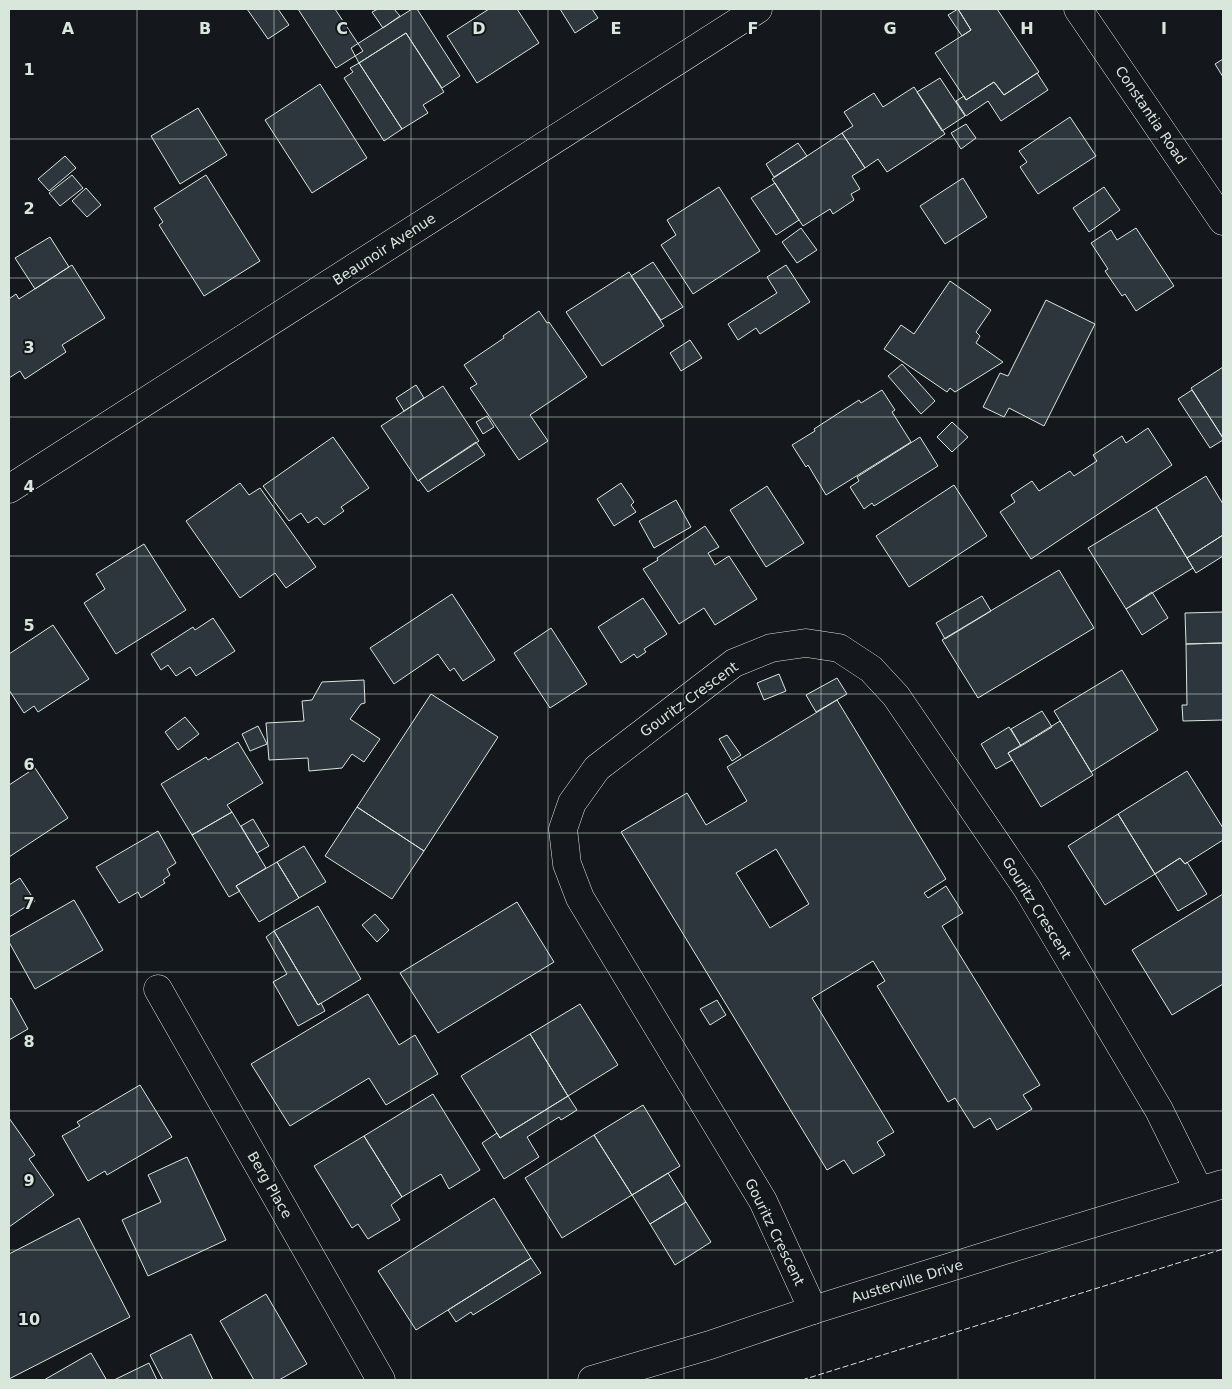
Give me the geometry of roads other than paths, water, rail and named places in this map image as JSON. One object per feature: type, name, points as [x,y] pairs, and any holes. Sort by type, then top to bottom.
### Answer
[{"type":"street","name":"Beaunoir Avenue","points":[[9,489],[758,9]]},
{"type":"street","name":"Constantia Road","points":[[1078,9],[1223,221]]},
{"type":"street","name":"Gouritz Crescent","points":[[813,1310],[763,1201],[580,898],[567,864],[563,829],[572,802],[598,768],[734,663],[772,648],[806,643],[839,648],[871,669],[896,696],[1027,888],[1159,1110],[1211,1188]]},
{"type":"street","name":"Berg Place","points":[[158,989],[381,1380]]},
{"type":"street","name":"Austerville Drive","points":[[592,1380],[710,1345],[813,1310],[1211,1188]]}]
